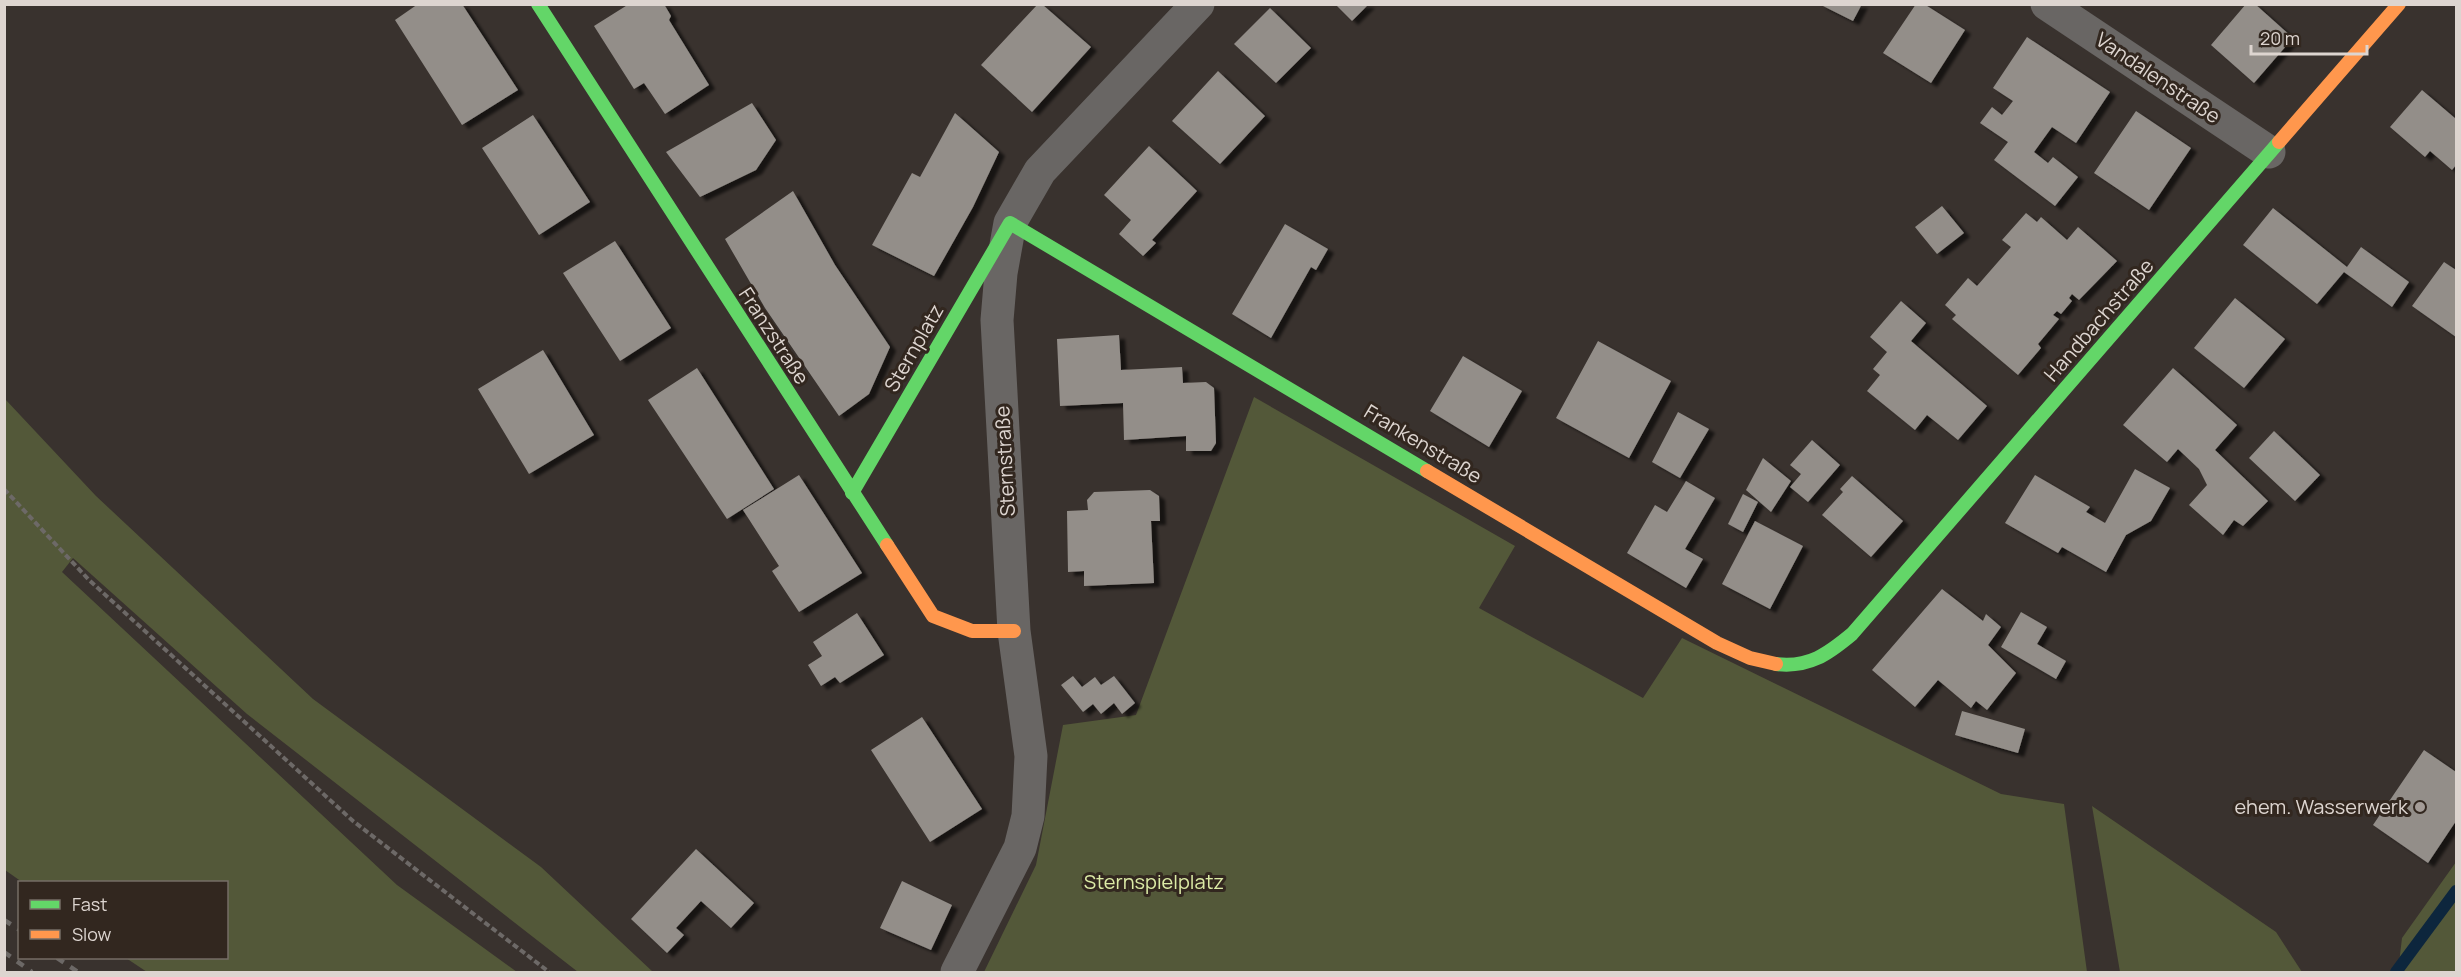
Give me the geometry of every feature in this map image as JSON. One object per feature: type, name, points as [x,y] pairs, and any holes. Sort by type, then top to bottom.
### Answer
[{"type":"street","name":"Franzstraße","points":[[538,4],[933,616],[953,627],[976,633],[1014,631]]},
{"type":"street","name":"Sternstraße","points":[[957,972],[1020,848],[1028,816],[1031,756],[1014,631],[997,320],[1001,273],[1010,223],[1040,171],[1198,4]]},
{"type":"street","name":"Vandalenstraße","points":[[2047,4],[2269,152]]},
{"type":"street","name":"Handbachstraße","points":[[1824,656],[1852,634],[1885,597],[2398,4]]},
{"type":"street","name":"Sternplatz","points":[[852,493],[1010,223]]},
{"type":"street","name":"Frankenstraße","points":[[1010,223],[1733,651],[1755,662],[1777,666],[1802,663],[1824,656]]},
{"type":"path","points":[[4,489],[89,580],[353,821],[549,972]]},
{"type":"green space","name":"Sternspielplatz","points":[[1254,397],[1515,546],[1479,608],[1643,698],[1682,638],[2001,794],[2064,804],[2087,972],[984,972],[1036,865],[1063,725],[1136,715]]},
{"type":"green space","points":[[5,399],[96,496],[313,699],[541,867],[653,972],[578,972],[247,714],[73,558],[62,572],[397,885],[517,972],[147,972],[128,959],[228,959],[228,881],[21,881],[5,870]]},
{"type":"green space","points":[[2092,806],[2276,932],[2302,972],[2120,972]]},
{"type":"green space","points":[[2456,862],[2456,972],[2398,972],[2402,938]]},
{"type":"building","points":[[418,4],[462,4],[518,90],[462,125],[395,20]]},
{"type":"building","points":[[629,4],[664,4],[671,16],[669,20],[709,85],[665,114],[644,83],[634,89],[594,26]]},
{"type":"building","points":[[1335,4],[1369,4],[1352,21]]},
{"type":"building","points":[[1819,4],[1862,4],[1853,21]]},
{"type":"building","points":[[1916,4],[1924,4],[1965,30],[1931,83],[1883,53]]},
{"type":"building","points":[[2246,4],[2255,4],[2293,38],[2254,83],[2211,45]]},
{"type":"building","points":[[1037,5],[1043,5],[1091,47],[1032,112],[981,65]]},
{"type":"building","points":[[1270,8],[1311,48],[1276,83],[1234,44]]},
{"type":"building","points":[[2027,37],[2110,92],[2076,143],[2052,127],[2034,152],[2048,163],[2053,157],[2078,177],[2055,206],[1994,160],[2008,142],[1980,123],[1992,107],[2002,115],[2013,101],[1993,88]]},
{"type":"building","points":[[1218,71],[1265,116],[1220,164],[1172,121]]},
{"type":"building","points":[[2422,90],[2456,119],[2456,165],[2452,170],[2430,151],[2425,157],[2390,127]]},
{"type":"building","points":[[752,103],[776,140],[756,170],[700,197],[666,152]]},
{"type":"building","points":[[2136,111],[2191,148],[2149,210],[2094,173]]},
{"type":"building","points":[[955,113],[999,152],[973,207],[934,276],[872,245],[912,173],[920,177]]},
{"type":"building","points":[[533,115],[590,202],[539,235],[482,148]]},
{"type":"building","points":[[1149,146],[1197,191],[1152,240],[1156,243],[1143,256],[1119,234],[1131,220],[1104,195]]},
{"type":"building","points":[[793,191],[835,265],[890,347],[869,394],[839,416],[765,308],[725,239]]},
{"type":"building","points":[[1942,206],[1964,233],[1937,254],[1915,227]]},
{"type":"building","points":[[2273,208],[2347,267],[2361,247],[2409,282],[2392,307],[2344,272],[2317,304],[2243,245]]},
{"type":"building","points":[[2026,213],[2037,222],[2041,217],[2067,240],[2078,227],[2117,261],[2079,300],[2072,294],[2069,298],[2072,301],[2061,314],[2057,311],[2053,315],[2059,319],[2038,344],[2041,348],[2018,375],[1952,319],[1956,315],[1945,305],[1968,278],[1977,286],[2011,247],[2002,240]]},
{"type":"building","points":[[1285,224],[1328,249],[1316,270],[1311,267],[1271,338],[1232,314]]},
{"type":"building","points":[[615,241],[671,328],[620,361],[563,273]]},
{"type":"building","points":[[2444,262],[2456,270],[2456,337],[2412,306]]},
{"type":"building","points":[[2235,298],[2285,339],[2244,388],[2194,348]]},
{"type":"building","points":[[1901,301],[1926,323],[1911,341],[1987,406],[1958,440],[1927,415],[1915,430],[1867,391],[1880,375],[1873,369],[1887,352],[1870,337]]},
{"type":"building","points":[[1119,335],[1121,370],[1182,367],[1183,383],[1206,382],[1214,388],[1216,443],[1211,451],[1186,451],[1186,436],[1124,440],[1123,403],[1060,406],[1057,339]]},
{"type":"building","points":[[1598,341],[1671,381],[1629,458],[1556,418]]},
{"type":"building","points":[[543,350],[594,435],[529,474],[478,389]]},
{"type":"building","points":[[1463,356],[1522,391],[1489,447],[1430,411]]},
{"type":"building","points":[[697,368],[774,489],[727,519],[648,400]]},
{"type":"building","points":[[2173,368],[2237,425],[2215,450],[2268,501],[2243,526],[2234,520],[2223,535],[2189,505],[2207,485],[2199,469],[2178,449],[2167,462],[2123,425]]},
{"type":"building","points":[[1678,412],[1709,429],[1680,478],[1652,462]]},
{"type":"building","points":[[2274,431],[2320,475],[2295,501],[2249,458]]},
{"type":"building","points":[[1812,440],[1840,465],[1808,502],[1790,487],[1801,474],[1790,465]]},
{"type":"building","points":[[1763,458],[1791,481],[1771,512],[1746,490]]},
{"type":"building","points":[[2135,469],[2170,488],[2151,521],[2126,535],[2106,572],[2062,547],[2058,553],[2005,523],[2035,475],[2090,507],[2086,512],[2105,523]]},
{"type":"building","points":[[799,475],[862,573],[799,612],[772,571],[779,566],[743,510]]},
{"type":"building","points":[[1852,476],[1903,521],[1871,557],[1822,515],[1843,492],[1840,489]]},
{"type":"building","points":[[1686,481],[1715,498],[1685,549],[1703,559],[1686,588],[1627,553],[1655,505],[1667,512]]},
{"type":"building","points":[[1150,490],[1159,496],[1160,521],[1151,521],[1154,583],[1084,586],[1084,571],[1068,572],[1067,511],[1088,510],[1087,500],[1094,492]]},
{"type":"building","points":[[1743,494],[1758,502],[1743,532],[1728,524]]},
{"type":"building","points":[[1755,521],[1803,546],[1770,609],[1722,584]]},
{"type":"building","points":[[1942,589],[1983,621],[1986,614],[2001,627],[1988,645],[2016,673],[1987,710],[1976,701],[1971,708],[1938,680],[1915,707],[1872,670]]},
{"type":"building","points":[[2021,612],[2047,627],[2037,644],[2066,661],[2056,679],[2001,647]]},
{"type":"building","points":[[857,613],[884,655],[840,683],[835,677],[821,686],[808,665],[822,656],[813,642]]},
{"type":"building","points":[[1073,676],[1082,687],[1095,677],[1101,685],[1114,676],[1135,703],[1122,714],[1114,703],[1101,714],[1093,704],[1083,712],[1061,685]]},
{"type":"building","points":[[1962,711],[2025,729],[2018,753],[1955,735]]},
{"type":"building","points":[[922,717],[982,809],[930,842],[871,750]]},
{"type":"building","name":"ehem. Wasserwerk","points":[[2424,750],[2456,772],[2456,821],[2428,863],[2373,825]]},
{"type":"building","points":[[696,849],[754,903],[731,928],[701,901],[676,928],[684,935],[667,953],[631,919]]},
{"type":"building","points":[[902,881],[952,905],[931,950],[880,928]]},
{"type":"waterway","points":[[2396,972],[2456,891]]},
{"type":"railway","points":[[4,920],[18,929]]},
{"type":"railway","points":[[4,952],[32,972]]},
{"type":"railway","points":[[58,959],[78,972]]},
{"type":"traffic: fast","points":[[538,4],[887,545]]},
{"type":"traffic: fast","points":[[1776,664],[1808,662],[1835,648],[1852,634],[2279,142]]},
{"type":"traffic: fast","points":[[852,493],[1010,223],[1427,471]]},
{"type":"traffic: slow","points":[[2279,142],[2399,4]]},
{"type":"traffic: slow","points":[[1427,471],[1717,643],[1750,658],[1776,664]]},
{"type":"traffic: slow","points":[[887,545],[933,616],[972,631],[1014,631]]},
{"type":"place","name":"ehem. Wasserwerk","points":[[2420,807]]}]
